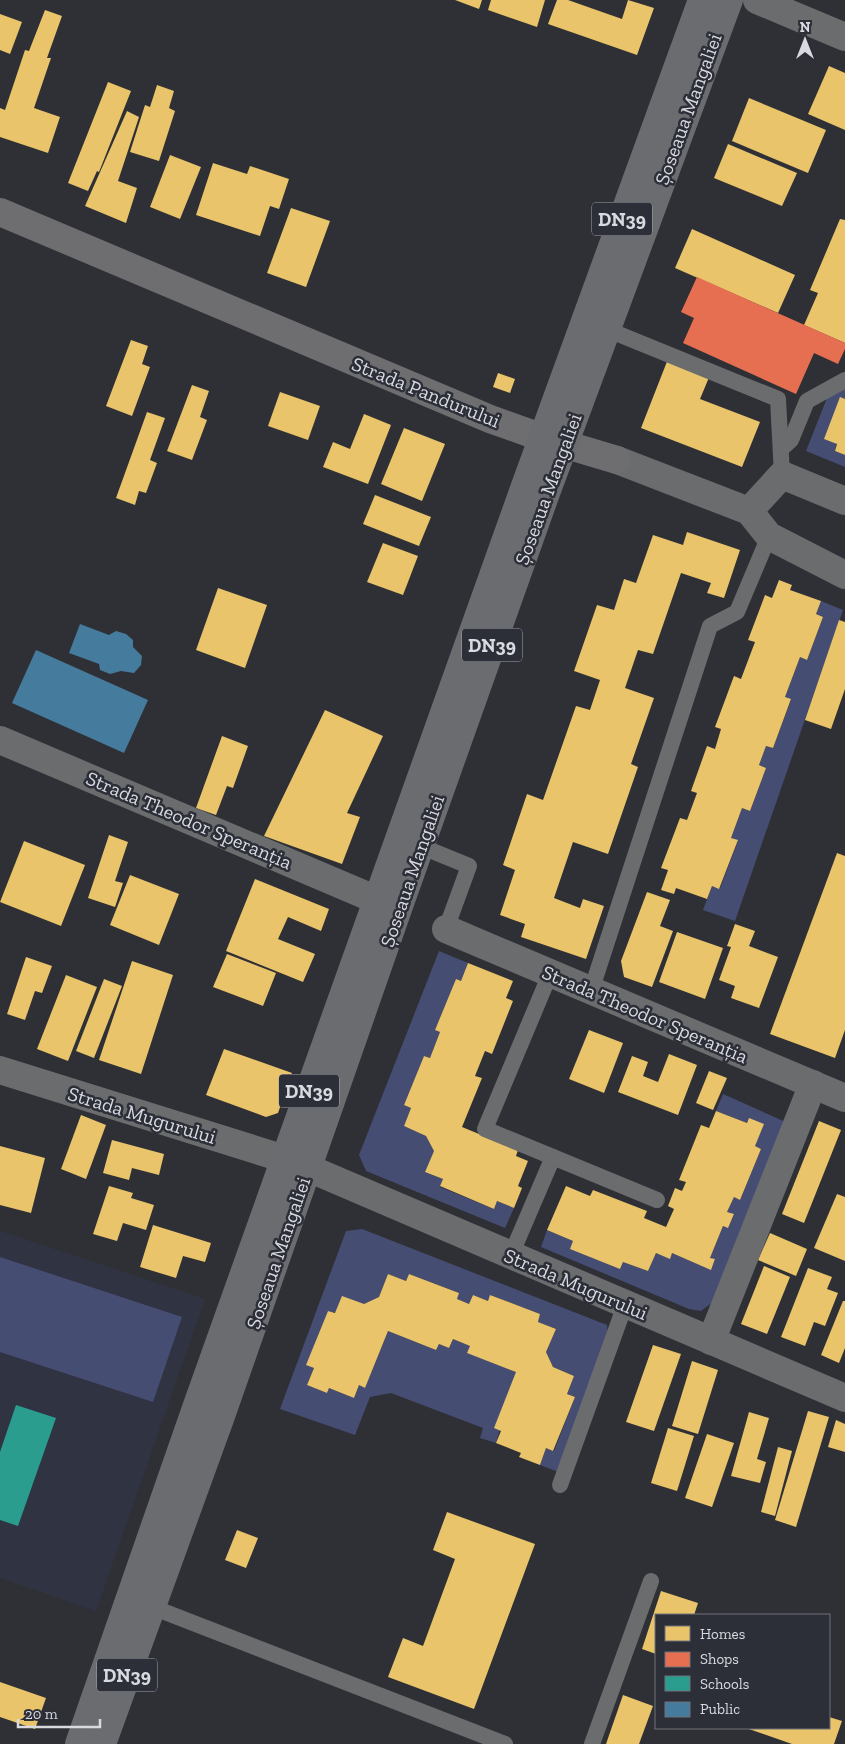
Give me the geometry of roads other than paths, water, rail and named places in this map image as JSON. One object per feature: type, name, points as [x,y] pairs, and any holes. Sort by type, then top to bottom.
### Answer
[{"type":"main road","name":"Șoseaua Mangaliei","points":[[79,1744],[297,1163],[420,846],[553,441],[702,0]]},
{"type":"main road","name":"Șoseaua Mangaliei","points":[[102,1744],[152,1607],[297,1163],[377,900],[553,441],[606,329],[729,0]]},
{"type":"street","points":[[757,0],[845,37]]},
{"type":"street","name":"Strada Pandurului","points":[[0,212],[490,419],[553,441],[617,460],[749,510]]},
{"type":"street","points":[[845,501],[781,462],[749,510],[769,536],[845,575]]},
{"type":"street","name":"Strada Theodor Speranția","points":[[0,740],[377,900]]},
{"type":"street","name":"Strada Theodor Speranția","points":[[446,929],[845,1098]]},
{"type":"street","name":"Strada Mugurului","points":[[0,1070],[297,1163],[845,1398]]},
{"type":"street","points":[[711,1341],[813,1084]]},
{"type":"lane","points":[[606,329],[778,399],[781,462]]},
{"type":"lane","points":[[781,462],[806,401],[845,380]]},
{"type":"lane","points":[[591,991],[710,626],[737,612],[769,536]]},
{"type":"lane","points":[[420,846],[469,866],[446,929]]},
{"type":"lane","points":[[550,974],[485,1129],[657,1200]]},
{"type":"lane","points":[[511,1255],[553,1157]]},
{"type":"lane","points":[[560,1485],[625,1305]]},
{"type":"lane","points":[[592,1744],[651,1581]]},
{"type":"lane","points":[[152,1607],[505,1744]]}]
